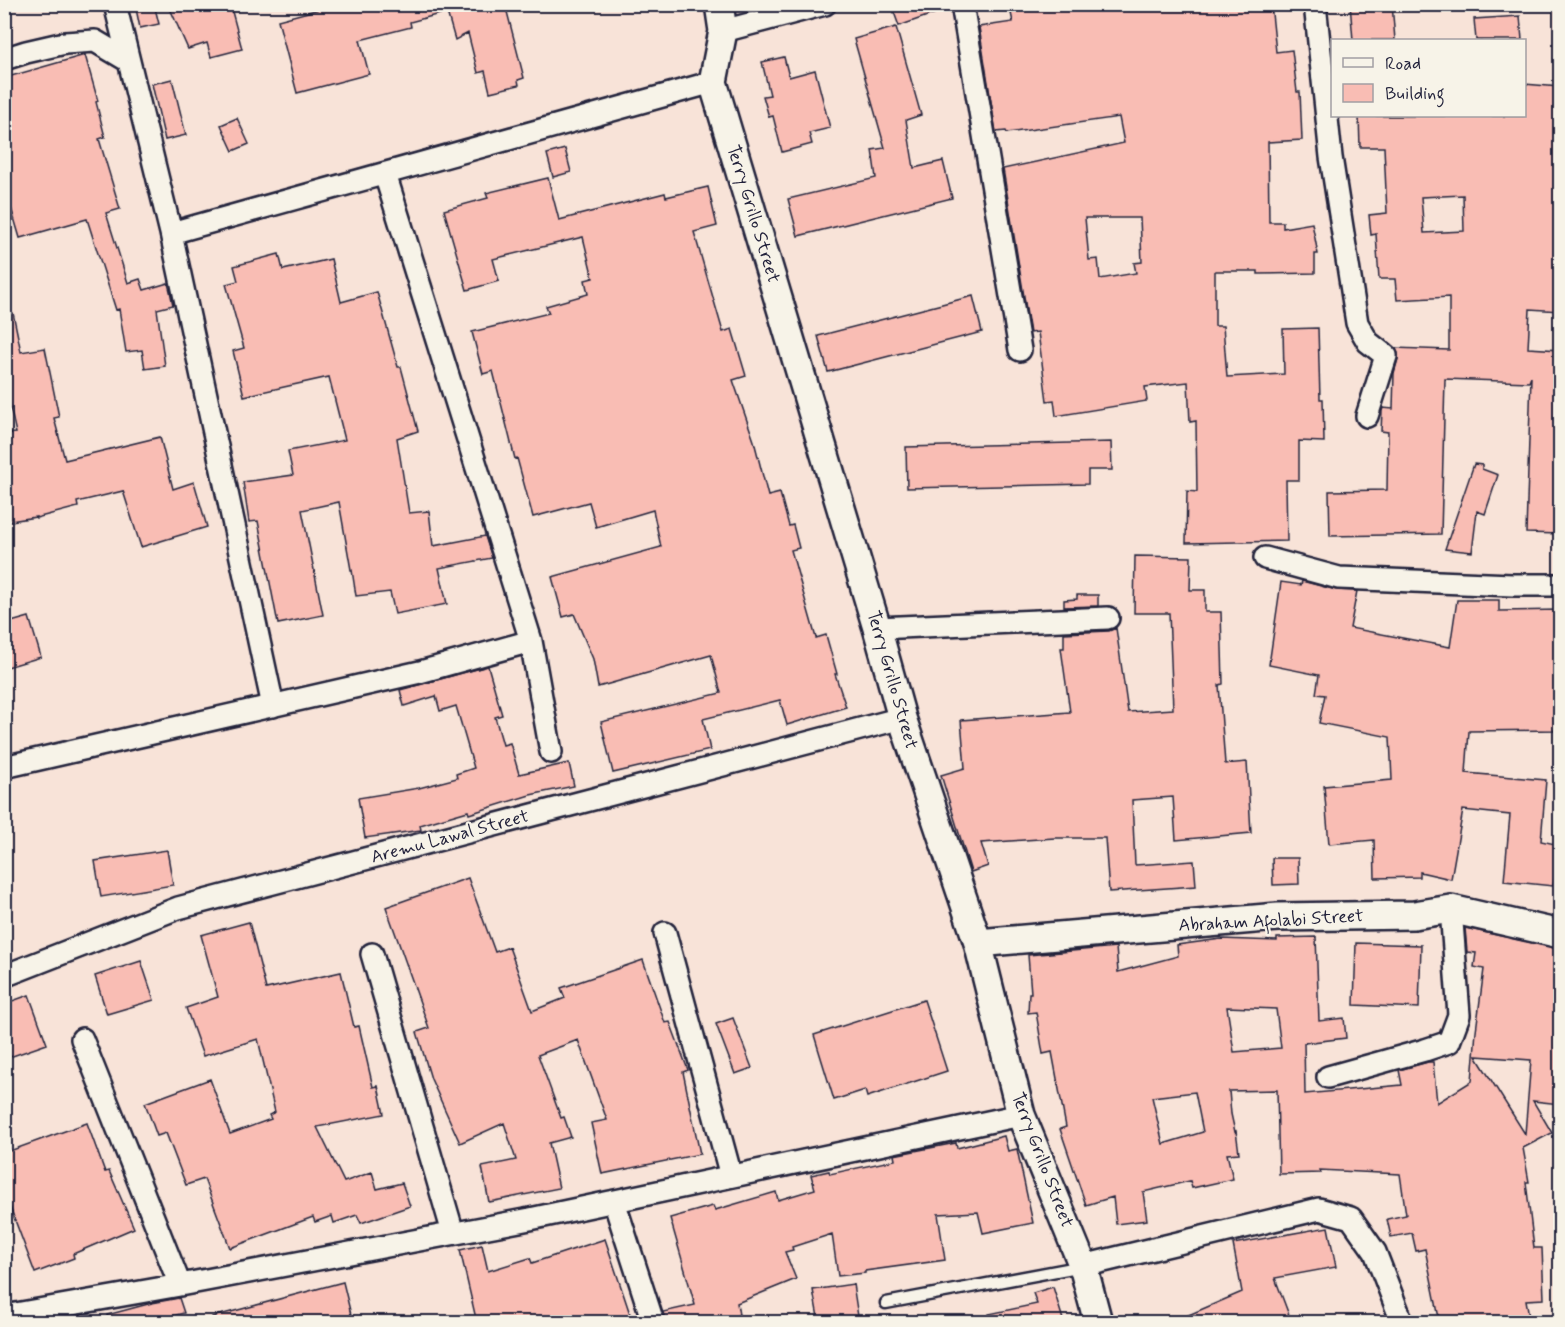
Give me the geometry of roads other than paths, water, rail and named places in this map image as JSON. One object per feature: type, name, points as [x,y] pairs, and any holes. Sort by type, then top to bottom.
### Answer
[{"type":"street","points":[[115,4],[171,233],[273,706]]},
{"type":"street","name":"Terry Grillo Street","points":[[719,4],[723,31],[713,82],[902,718],[978,943],[1021,1115],[1083,1266],[1098,1323]]},
{"type":"street","points":[[723,31],[825,4]]},
{"type":"street","points":[[962,4],[1020,350]]},
{"type":"street","points":[[1315,4],[1331,157],[1357,323],[1368,342],[1386,356],[1367,416]]},
{"type":"street","points":[[4,59],[65,43],[95,41],[127,60]]},
{"type":"street","points":[[171,233],[713,82]]},
{"type":"street","points":[[385,174],[531,641],[551,752]]},
{"type":"street","points":[[1265,558],[1339,578],[1560,585]]},
{"type":"street","points":[[877,628],[1108,618]]},
{"type":"street","points":[[4,766],[420,672],[531,641]]},
{"type":"street","name":"Aremu Lawal Street","points":[[4,976],[178,908],[902,718]]},
{"type":"street","points":[[1328,1077],[1449,1042],[1459,1015],[1451,909]]},
{"type":"street","name":"Abraham Afolabi Street","points":[[978,943],[1278,917],[1414,915],[1451,909],[1560,934]]},
{"type":"street","points":[[665,933],[730,1176]]},
{"type":"street","points":[[372,954],[453,1233]]},
{"type":"street","points":[[82,1039],[180,1286]]},
{"type":"street","points":[[4,1317],[180,1286],[453,1233],[1021,1115]]},
{"type":"street","points":[[614,1201],[653,1323]]},
{"type":"street","points":[[1083,1266],[1319,1209],[1351,1218],[1376,1252],[1402,1323]]},
{"type":"lane","points":[[886,1304],[1083,1266]]}]
